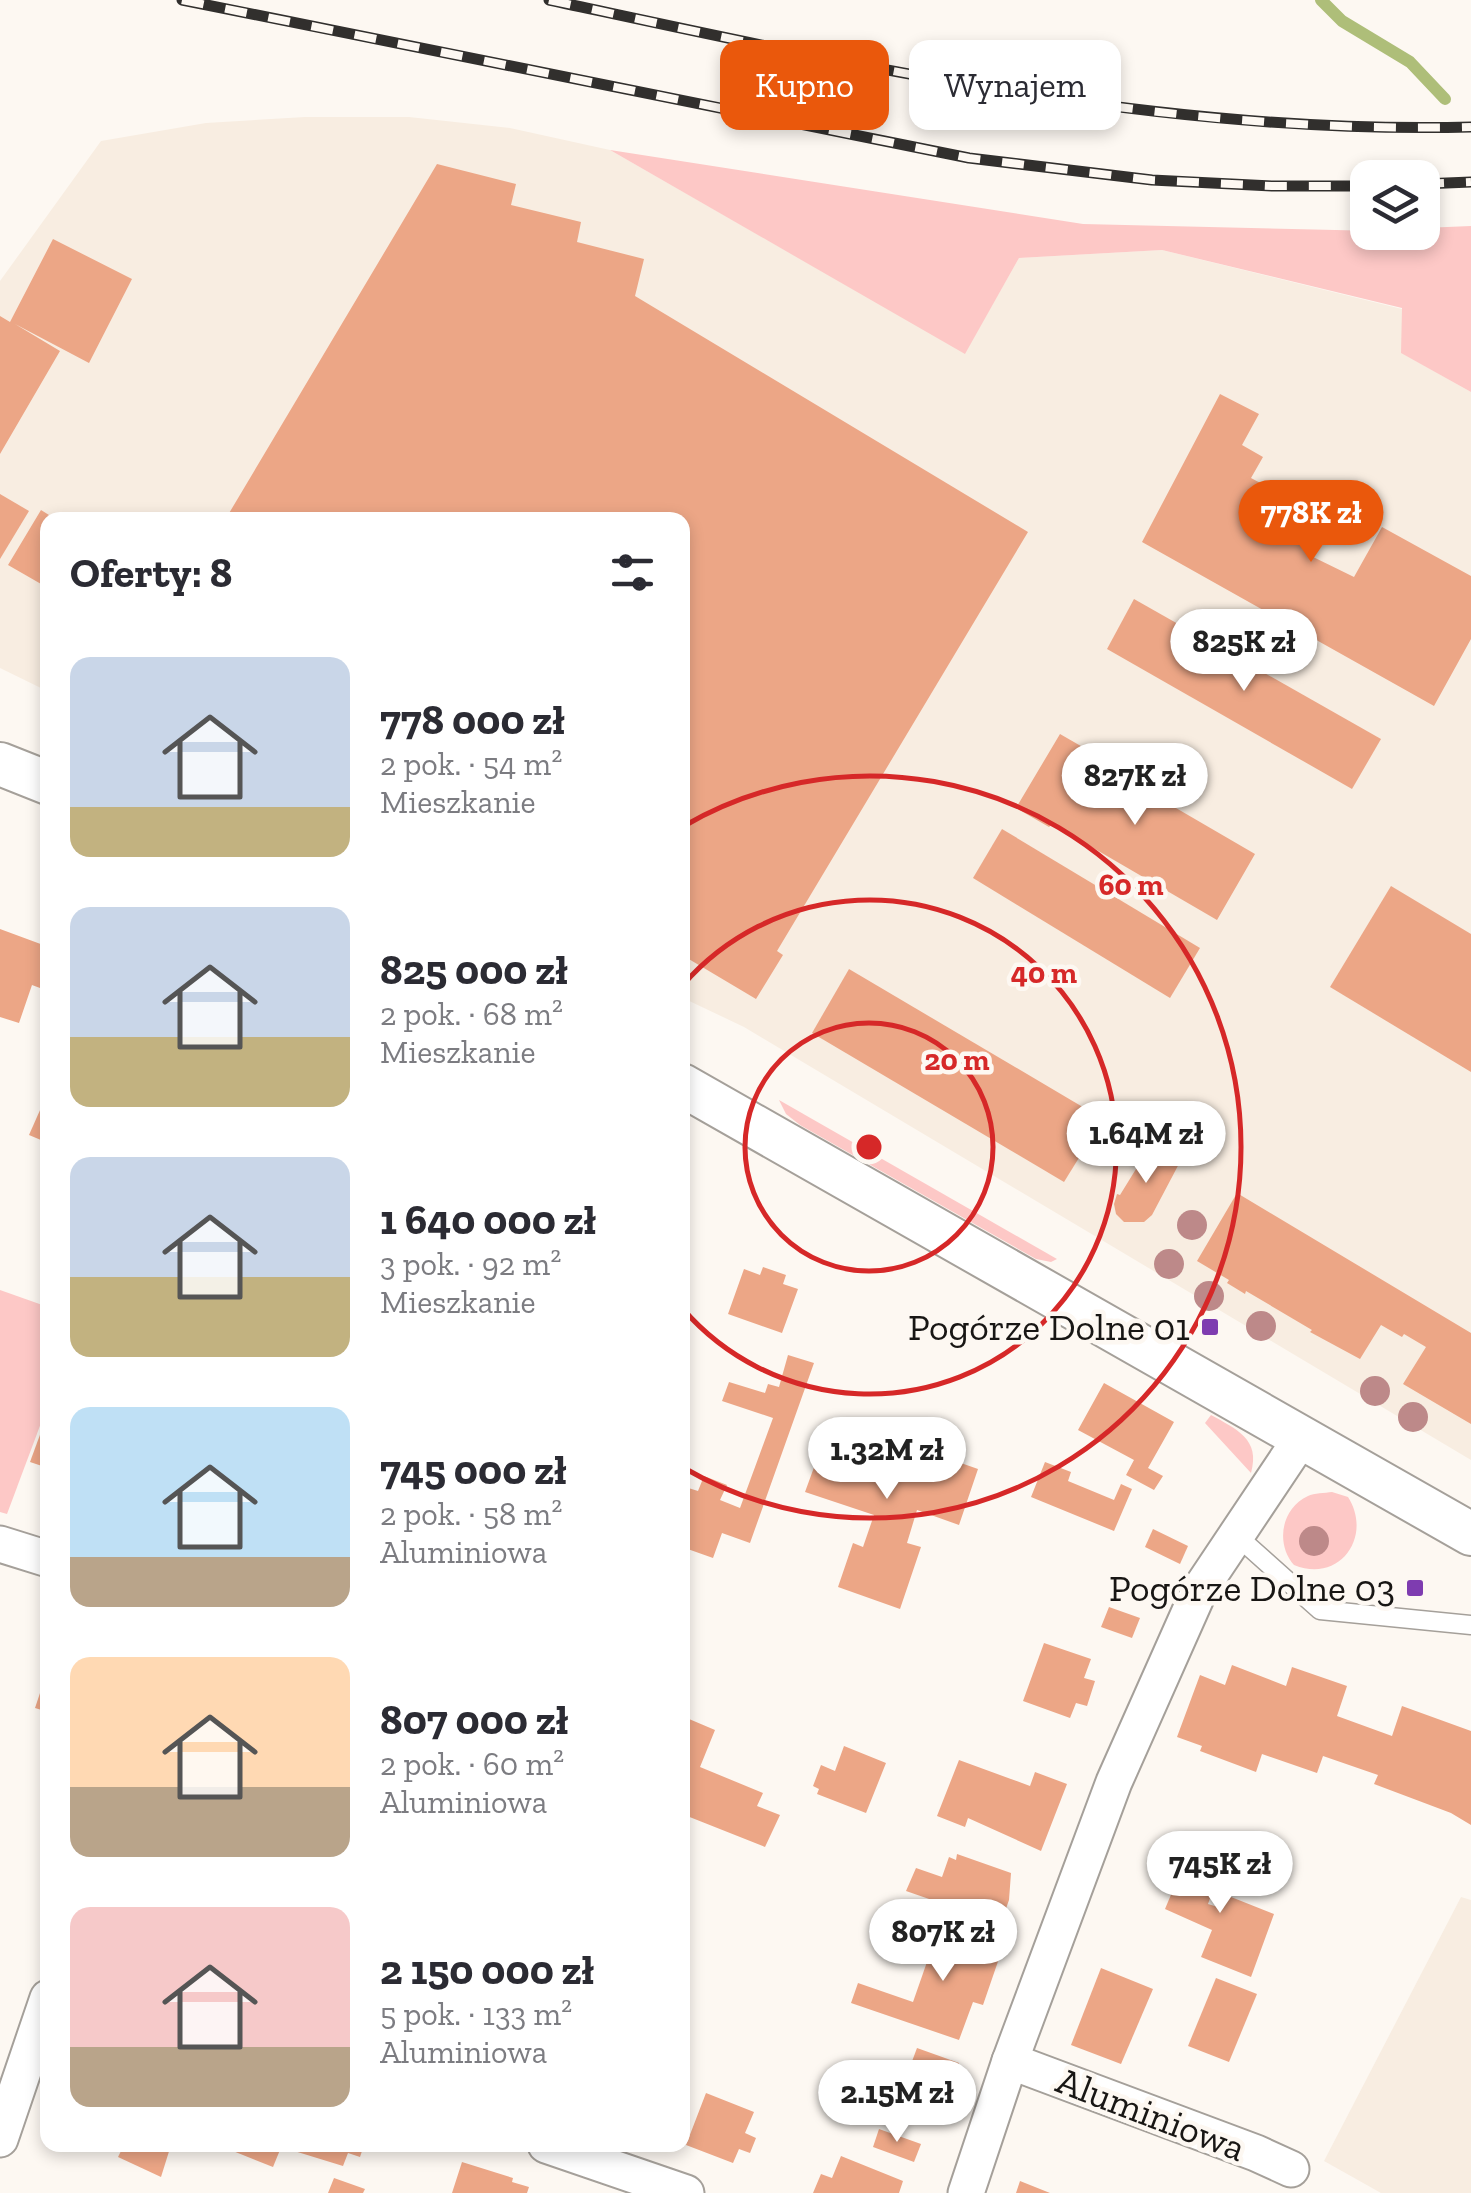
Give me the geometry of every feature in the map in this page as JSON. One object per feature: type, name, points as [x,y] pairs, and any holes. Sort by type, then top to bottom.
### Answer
[{"type":"street","points":[[0,764],[40,780]]},
{"type":"street","points":[[690,1090],[1471,1534]]},
{"type":"street","name":"Aluminiowa","points":[[966,2193],[1010,2061],[1114,1782],[1199,1591],[1302,1437]]},
{"type":"street","points":[[0,1544],[40,1557]]},
{"type":"street","points":[[0,2139],[40,2022]]},
{"type":"street","name":"Aluminiowa","points":[[1010,2061],[1291,2169]]},
{"type":"street","points":[[566,2152],[686,2193]]},
{"type":"lane","points":[[1236,1535],[1320,1610],[1471,1625]]},
{"type":"shaded area","points":[[305,117],[409,117],[510,128],[610,150],[965,353],[1019,258],[1162,250],[1402,309],[1402,353],[1471,392],[1471,1460],[744,1027],[690,1001],[690,512],[40,512],[40,688],[0,668],[0,281],[101,141],[206,123]]},
{"type":"shaded area","points":[[610,150],[1083,224],[1350,230],[1350,250],[1440,250],[1440,227],[1471,226],[1471,392],[1401,353],[1402,308],[1162,250],[1019,258],[965,354]]},
{"type":"shaded area","points":[[779,1100],[1057,1259],[1036,1259],[800,1125],[786,1114]]},
{"type":"shaded area","points":[[0,1290],[40,1304],[40,1426],[7,1514],[0,1512]]},
{"type":"shaded area","points":[[1211,1415],[1249,1443],[1251,1473],[1205,1423]]},
{"type":"shaded area","points":[[1332,1492],[1348,1497],[1355,1512],[1357,1527],[1348,1553],[1325,1568],[1294,1565],[1283,1538],[1291,1509],[1308,1496]]},
{"type":"shaded area","points":[[1461,1897],[1471,1900],[1471,2193],[1381,2193],[1324,2161]]},
{"type":"building","points":[[437,164],[516,184],[511,205],[581,222],[577,242],[644,259],[635,296],[1028,532],[777,951],[783,955],[756,999],[690,960],[690,512],[230,512]]},
{"type":"building","points":[[53,239],[132,279],[89,363],[15,324],[60,351],[0,454],[0,316],[10,322]]},
{"type":"building","points":[[1220,394],[1259,414],[1242,445],[1263,457],[1251,478],[1328,519],[1309,555],[1354,577],[1382,527],[1471,576],[1471,639],[1434,706],[1142,542]]},
{"type":"building","points":[[0,494],[29,511],[0,559]]},
{"type":"building","points":[[41,510],[44,512],[40,512],[40,583],[8,565]]},
{"type":"building","points":[[1134,599],[1381,739],[1352,789],[1107,649]]},
{"type":"building","points":[[1060,734],[1093,753],[1090,758],[1255,854],[1217,920],[1052,824],[1049,827],[1016,808]]},
{"type":"building","points":[[1002,829],[1200,948],[1170,998],[973,878]]},
{"type":"building","points":[[1391,886],[1471,934],[1471,1072],[1330,987]]},
{"type":"building","points":[[0,929],[40,944],[40,988],[32,985],[19,1023],[0,1017]]},
{"type":"building","points":[[849,969],[1103,1119],[1064,1182],[812,1033]]},
{"type":"building","points":[[40,1110],[40,1140],[29,1135]]},
{"type":"building","points":[[1152,1143],[1181,1160],[1152,1215],[1144,1222],[1124,1222],[1116,1214],[1117,1194],[1120,1195]]},
{"type":"building","points":[[1237,1193],[1471,1333],[1471,1424],[1403,1384],[1426,1347],[1381,1325],[1360,1359],[1246,1291],[1245,1294],[1197,1261]]},
{"type":"building","points":[[763,1267],[786,1275],[783,1284],[798,1289],[782,1333],[728,1314],[744,1269],[760,1275]]},
{"type":"building","points":[[788,1355],[814,1363],[750,1543],[722,1533],[713,1558],[690,1550],[690,1488],[698,1491],[704,1476],[727,1485],[720,1500],[740,1508],[773,1418],[722,1401],[729,1382],[765,1393],[768,1384],[779,1387]]},
{"type":"building","points":[[1104,1383],[1174,1422],[1148,1468],[1163,1476],[1154,1490],[1126,1475],[1134,1460],[1078,1430]]},
{"type":"building","points":[[832,1418],[978,1469],[959,1525],[917,1510],[907,1543],[921,1547],[900,1609],[838,1587],[853,1543],[863,1547],[874,1515],[805,1492]]},
{"type":"building","points":[[40,1435],[40,1465],[30,1462]]},
{"type":"building","points":[[1045,1462],[1071,1472],[1068,1481],[1114,1500],[1121,1484],[1132,1489],[1114,1531],[1031,1497]]},
{"type":"building","points":[[1153,1529],[1188,1546],[1180,1564],[1145,1547]]},
{"type":"building","points":[[1109,1607],[1140,1618],[1132,1638],[1101,1627]]},
{"type":"building","points":[[1044,1643],[1091,1659],[1084,1678],[1095,1681],[1087,1706],[1076,1703],[1070,1718],[1023,1701]]},
{"type":"building","points":[[1232,1665],[1286,1686],[1292,1667],[1347,1686],[1337,1716],[1392,1736],[1402,1706],[1471,1731],[1471,1825],[1451,1813],[1374,1784],[1378,1775],[1323,1756],[1317,1773],[1262,1754],[1256,1772],[1200,1751],[1202,1746],[1177,1737],[1200,1675],[1225,1685]]},
{"type":"building","points":[[690,1719],[715,1730],[700,1767],[763,1793],[757,1806],[780,1815],[765,1847],[690,1817]]},
{"type":"building","points":[[844,1746],[886,1763],[866,1813],[817,1794],[819,1789],[813,1786],[821,1765],[835,1771]]},
{"type":"building","points":[[959,1760],[1030,1786],[1035,1772],[1067,1784],[1041,1851],[968,1818],[965,1827],[937,1816]]},
{"type":"building","points":[[1212,1849],[1218,1875],[1208,1904],[1221,1908],[1226,1895],[1274,1914],[1251,1977],[1201,1957],[1212,1930],[1165,1909],[1188,1854]]},
{"type":"building","points":[[957,1854],[1011,1873],[1009,1900],[1002,1920],[961,1905],[959,1910],[948,1906],[946,1912],[930,1907],[932,1900],[906,1891],[916,1868],[942,1877],[949,1857],[956,1860]]},
{"type":"building","points":[[947,1924],[1004,1944],[983,2005],[973,2002],[959,2040],[851,2003],[858,1983],[913,2002],[935,1939],[941,1941]]},
{"type":"building","points":[[1101,1968],[1153,1989],[1121,2064],[1071,2045]]},
{"type":"building","points":[[1216,1978],[1257,1994],[1229,2062],[1188,2046]]},
{"type":"building","points":[[917,2048],[959,2063],[953,2079],[966,2083],[961,2098],[948,2093],[943,2111],[899,2096]]},
{"type":"building","points":[[706,2093],[754,2112],[745,2133],[756,2138],[750,2153],[739,2149],[733,2163],[690,2147],[690,2135]]},
{"type":"building","points":[[879,2129],[921,2144],[914,2162],[873,2147]]},
{"type":"building","points":[[120,2152],[169,2152],[161,2177],[118,2157]]},
{"type":"building","points":[[236,2152],[279,2152],[273,2167]]},
{"type":"building","points":[[298,2152],[362,2152],[360,2157],[348,2153],[343,2166]]},
{"type":"building","points":[[841,2156],[903,2181],[899,2193],[813,2193],[821,2174],[832,2178]]},
{"type":"building","points":[[462,2162],[513,2178],[512,2182],[529,2187],[527,2193],[452,2193]]},
{"type":"building","points":[[334,2178],[365,2189],[363,2193],[328,2193]]},
{"type":"building","points":[[1020,2181],[1050,2193],[1016,2193]]},
{"type":"waterway","points":[[1321,0],[1342,21],[1410,62],[1445,99]]},
{"type":"railway","points":[[182,0],[969,158],[1152,180],[1350,186]]},
{"type":"railway","points":[[549,0],[892,71],[1122,107],[1237,120],[1354,127],[1471,127]]},
{"type":"railway","points":[[1440,183],[1471,182]]},
{"type":"place","name":"Pogórze Dolne 01","points":[[1210,1327]]},
{"type":"place","name":"Pogórze Dolne 03","points":[[1415,1588]]}]
